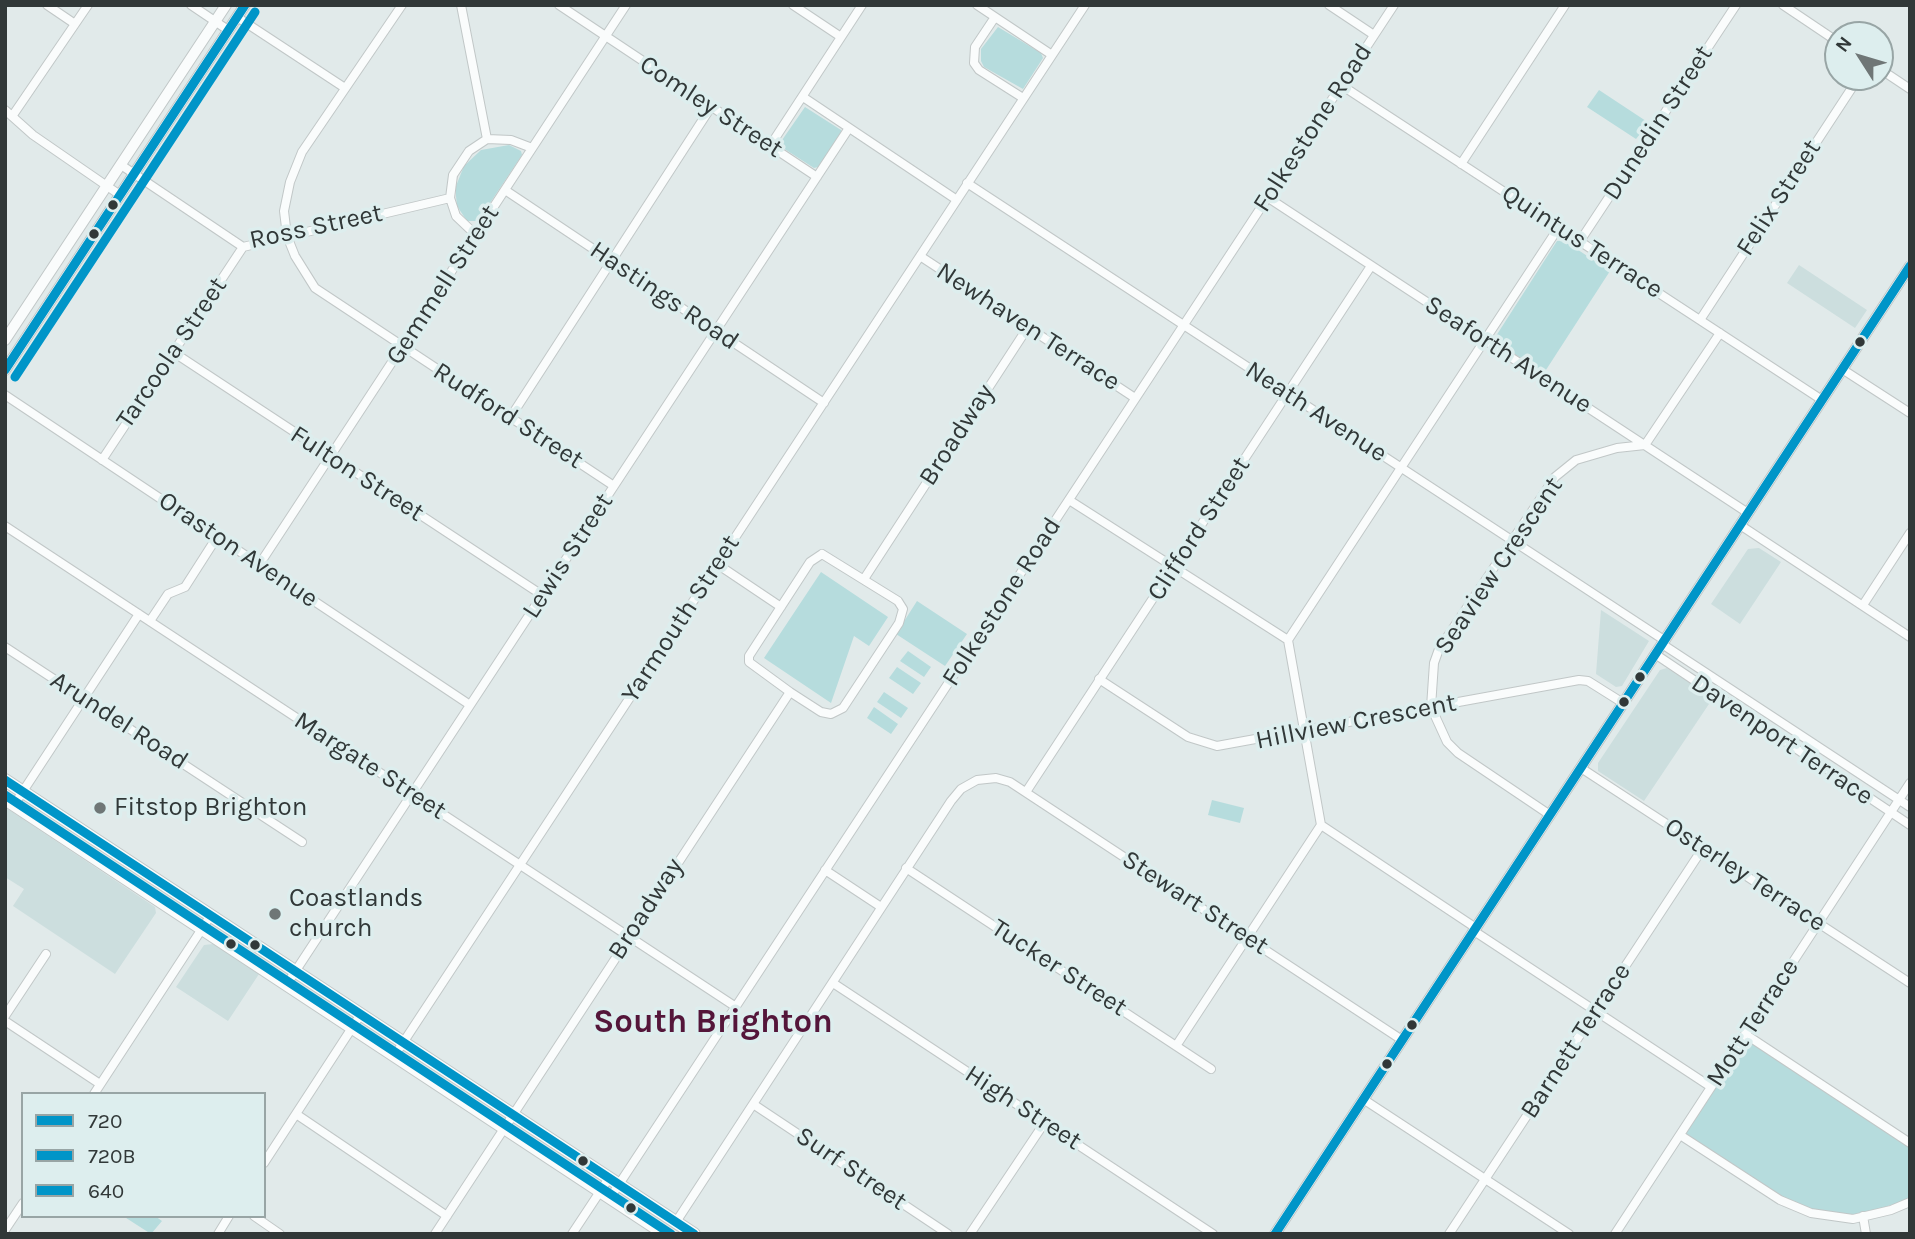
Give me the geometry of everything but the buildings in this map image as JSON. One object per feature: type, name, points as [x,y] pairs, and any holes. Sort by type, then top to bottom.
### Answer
[{"type":"main road","points":[[5,340],[226,5]]},
{"type":"main road","points":[[5,370],[245,5]]},
{"type":"main road","points":[[1275,1234],[1910,266]]},
{"type":"main road","points":[[5,780],[694,1234]]},
{"type":"main road","points":[[10,802],[665,1234]]},
{"type":"street","points":[[47,5],[75,24]]},
{"type":"street","points":[[88,5],[9,112],[33,135],[120,195]]},
{"type":"street","points":[[191,5],[228,30]]},
{"type":"street","points":[[287,236],[284,211],[289,182],[302,152],[402,5]]},
{"type":"street","points":[[461,5],[487,139]]},
{"type":"street","name":"Comley Street","points":[[559,5],[817,177]]},
{"type":"street","name":"Gemmell Street","points":[[259,565],[626,5]]},
{"type":"street","points":[[793,5],[841,37]]},
{"type":"street","points":[[770,146],[862,5]]},
{"type":"street","points":[[977,5],[1052,55]]},
{"type":"street","name":"Yarmouth Street","points":[[395,1055],[1085,5]]},
{"type":"street","points":[[1329,5],[1374,35]]},
{"type":"street","name":"Folkestone Road","points":[[572,1234],[605,1195],[736,1007],[1394,5]]},
{"type":"street","points":[[1461,164],[1565,5]]},
{"type":"street","name":"Dunedin Street","points":[[1580,241],[1736,5]]},
{"type":"street","points":[[1783,5],[1824,33]]},
{"type":"street","points":[[237,17],[345,88]]},
{"type":"street","points":[[995,17],[975,47],[974,63],[979,70],[1023,98]]},
{"type":"street","points":[[1894,78],[1910,89]]},
{"type":"street","name":"Quintus Terrace","points":[[1341,85],[1822,400]]},
{"type":"street","name":"Felix Street","points":[[1700,320],[1849,91]]},
{"type":"street","points":[[803,97],[957,200]]},
{"type":"street","points":[[509,418],[711,107]]},
{"type":"street","name":"Lewis Street","points":[[286,984],[849,128]]},
{"type":"street","points":[[476,235],[456,216],[450,198],[453,175],[469,151],[487,139],[511,140],[532,148]]},
{"type":"street","name":"Ross Street","points":[[121,164],[243,247],[450,198]]},
{"type":"street","name":"Neath Avenue","points":[[967,183],[1663,642]]},
{"type":"street","name":"Hastings Road","points":[[505,190],[824,402]]},
{"type":"street","name":"Seaforth Avenue","points":[[1267,197],[1748,513]]},
{"type":"street","points":[[1559,227],[1288,640],[1302,732],[1321,825],[1595,1012],[1711,1087]]},
{"type":"street","name":"Rudford Street","points":[[287,236],[302,271],[315,289],[614,486]]},
{"type":"street","name":"Tarcoola Street","points":[[102,460],[243,247]]},
{"type":"street","name":"Newhaven Terrace","points":[[920,256],[1135,398]]},
{"type":"street","name":"Clifford Street","points":[[1026,792],[1371,266]]},
{"type":"street","name":"Broadway","points":[[864,579],[1028,327]]},
{"type":"street","points":[[1645,445],[1720,333]]},
{"type":"street","name":"Fulton Street","points":[[173,352],[542,595]]},
{"type":"street","points":[[1842,369],[1910,413]]},
{"type":"street","name":"Oraston Avenue","points":[[5,395],[470,705]]},
{"type":"street","name":"Seaview Crescent","points":[[1431,707],[1430,684],[1439,649],[1550,483],[1570,463],[1617,448],[1645,445]]},
{"type":"street","points":[[1069,500],[1288,640]]},
{"type":"street","points":[[1740,525],[1910,637]]},
{"type":"street","name":"Margate Street","points":[[5,526],[736,1007]]},
{"type":"street","points":[[1863,605],[1910,533]]},
{"type":"street","points":[[150,621],[167,594],[185,587],[217,537]]},
{"type":"street","points":[[822,554],[898,601],[902,616],[844,708],[827,714],[790,692],[749,662],[749,656],[781,607],[810,562],[822,554]]},
{"type":"street","points":[[717,564],[781,607]]},
{"type":"street","points":[[10,802],[22,792],[139,614]]},
{"type":"street","name":"Davenport Terrace","points":[[1663,642],[1910,807]]},
{"type":"street","name":"Arundel Road","points":[[5,648],[302,842]]},
{"type":"street","name":"Davenport Terrace","points":[[1655,654],[1910,825]]},
{"type":"street","name":"Hillview Crescent","points":[[1099,680],[1188,737],[1208,744],[1237,745],[1584,680],[1623,703]]},
{"type":"street","name":"Broadway","points":[[435,1234],[790,692]]},
{"type":"street","points":[[1431,707],[1442,734],[1452,747],[1550,815]]},
{"type":"street","name":"Osterley Terrace","points":[[1581,768],[1910,983]]},
{"type":"street","name":"Stewart Street","points":[[906,868],[956,794],[970,783],[983,779],[1010,782],[1402,1040]]},
{"type":"street","name":"Mott Terrace","points":[[1615,1234],[1910,783]]},
{"type":"street","points":[[1176,1046],[1321,825]]},
{"type":"street","name":"Barnett Terrace","points":[[1449,1234],[1703,848]]},
{"type":"street","points":[[676,1222],[906,868]]},
{"type":"street","name":"Tucker Street","points":[[906,868],[1211,1069]]},
{"type":"street","points":[[825,870],[881,907]]},
{"type":"street","points":[[95,1092],[211,915]]},
{"type":"street","points":[[5,1016],[46,954]]},
{"type":"street","name":"High Street","points":[[833,983],[1213,1234]]},
{"type":"street","points":[[266,1160],[361,1014]]},
{"type":"street","points":[[5,1021],[100,1084]]},
{"type":"street","points":[[1745,1034],[1910,1143]]},
{"type":"street","points":[[1363,1099],[1569,1234]]},
{"type":"street","name":"Surf Street","points":[[753,1104],[948,1234]]},
{"type":"street","points":[[296,1114],[447,1216]]},
{"type":"street","points":[[971,1234],[1045,1122]]},
{"type":"street","points":[[1680,1135],[1780,1200],[1811,1213],[1845,1218],[1863,1216],[1910,1202]]},
{"type":"street","points":[[5,1230],[21,1206]]},
{"type":"street","points":[[1863,1216],[1866,1234]]},
{"type":"street","points":[[218,1234],[228,1218]]},
{"type":"street","points":[[257,1218],[280,1234]]},
{"type":"shaded area","points":[[998,27],[1041,53],[1043,58],[1023,89],[984,67],[981,61],[981,49]]},
{"type":"shaded area","points":[[1599,90],[1649,123],[1636,139],[1587,107]]},
{"type":"shaded area","points":[[805,107],[842,133],[818,167],[814,168],[783,148],[780,143]]},
{"type":"shaded area","points":[[509,145],[521,151],[522,155],[478,221],[467,221],[457,206],[456,196],[456,186],[464,166],[481,150]]},
{"type":"shaded area","points":[[1563,240],[1610,271],[1544,373],[1498,343],[1496,336],[1557,241]]},
{"type":"shaded area","points":[[1799,265],[1867,310],[1855,328],[1787,283]]},
{"type":"shaded area","points":[[1759,548],[1781,562],[1740,624],[1711,604],[1748,549]]},
{"type":"shaded area","points":[[821,572],[888,617],[869,646],[854,636],[831,703],[764,658]]},
{"type":"shaded area","points":[[917,601],[967,634],[945,666],[896,634]]},
{"type":"shaded area","points":[[1601,610],[1649,641],[1622,686],[1616,687],[1596,674]]},
{"type":"shaded area","points":[[908,651],[931,667],[924,677],[900,661]]},
{"type":"shaded area","points":[[897,667],[921,683],[913,694],[889,678]]},
{"type":"shaded area","points":[[1667,668],[1713,698],[1644,801],[1598,771],[1598,763],[1660,670]]},
{"type":"shaded area","points":[[884,692],[908,708],[901,718],[877,702]]},
{"type":"shaded area","points":[[874,707],[898,724],[891,734],[867,718]]},
{"type":"shaded area","points":[[1212,800],[1244,808],[1240,823],[1208,815]]},
{"type":"shaded area","points":[[5,807],[155,907],[156,913],[115,974],[13,906],[24,889],[5,877]]},
{"type":"shaded area","points":[[213,944],[259,974],[228,1021],[176,987],[204,945]]},
{"type":"shaded area","points":[[1746,1037],[1910,1145],[1910,1199],[1853,1217],[1811,1212],[1780,1198],[1682,1134]]},
{"type":"shaded area","points":[[126,1218],[158,1218],[162,1221],[151,1234]]},
{"type":"transit line","name":"720","points":[[5,370],[245,5]]},
{"type":"transit line","name":"720B","points":[[15,377],[255,12]]},
{"type":"transit line","name":"640","points":[[1275,1234],[1910,266]]},
{"type":"transit line","name":"720","points":[[5,780],[694,1234]]},
{"type":"transit line","name":"720B","points":[[5,795],[671,1234]]},
{"type":"place","name":"Fitstop Brighton","points":[[100,808]]},
{"type":"place","name":"Coastlands church","points":[[275,914]]},
{"type":"district","name":"South Brighton","points":[[713,1023]]}]
